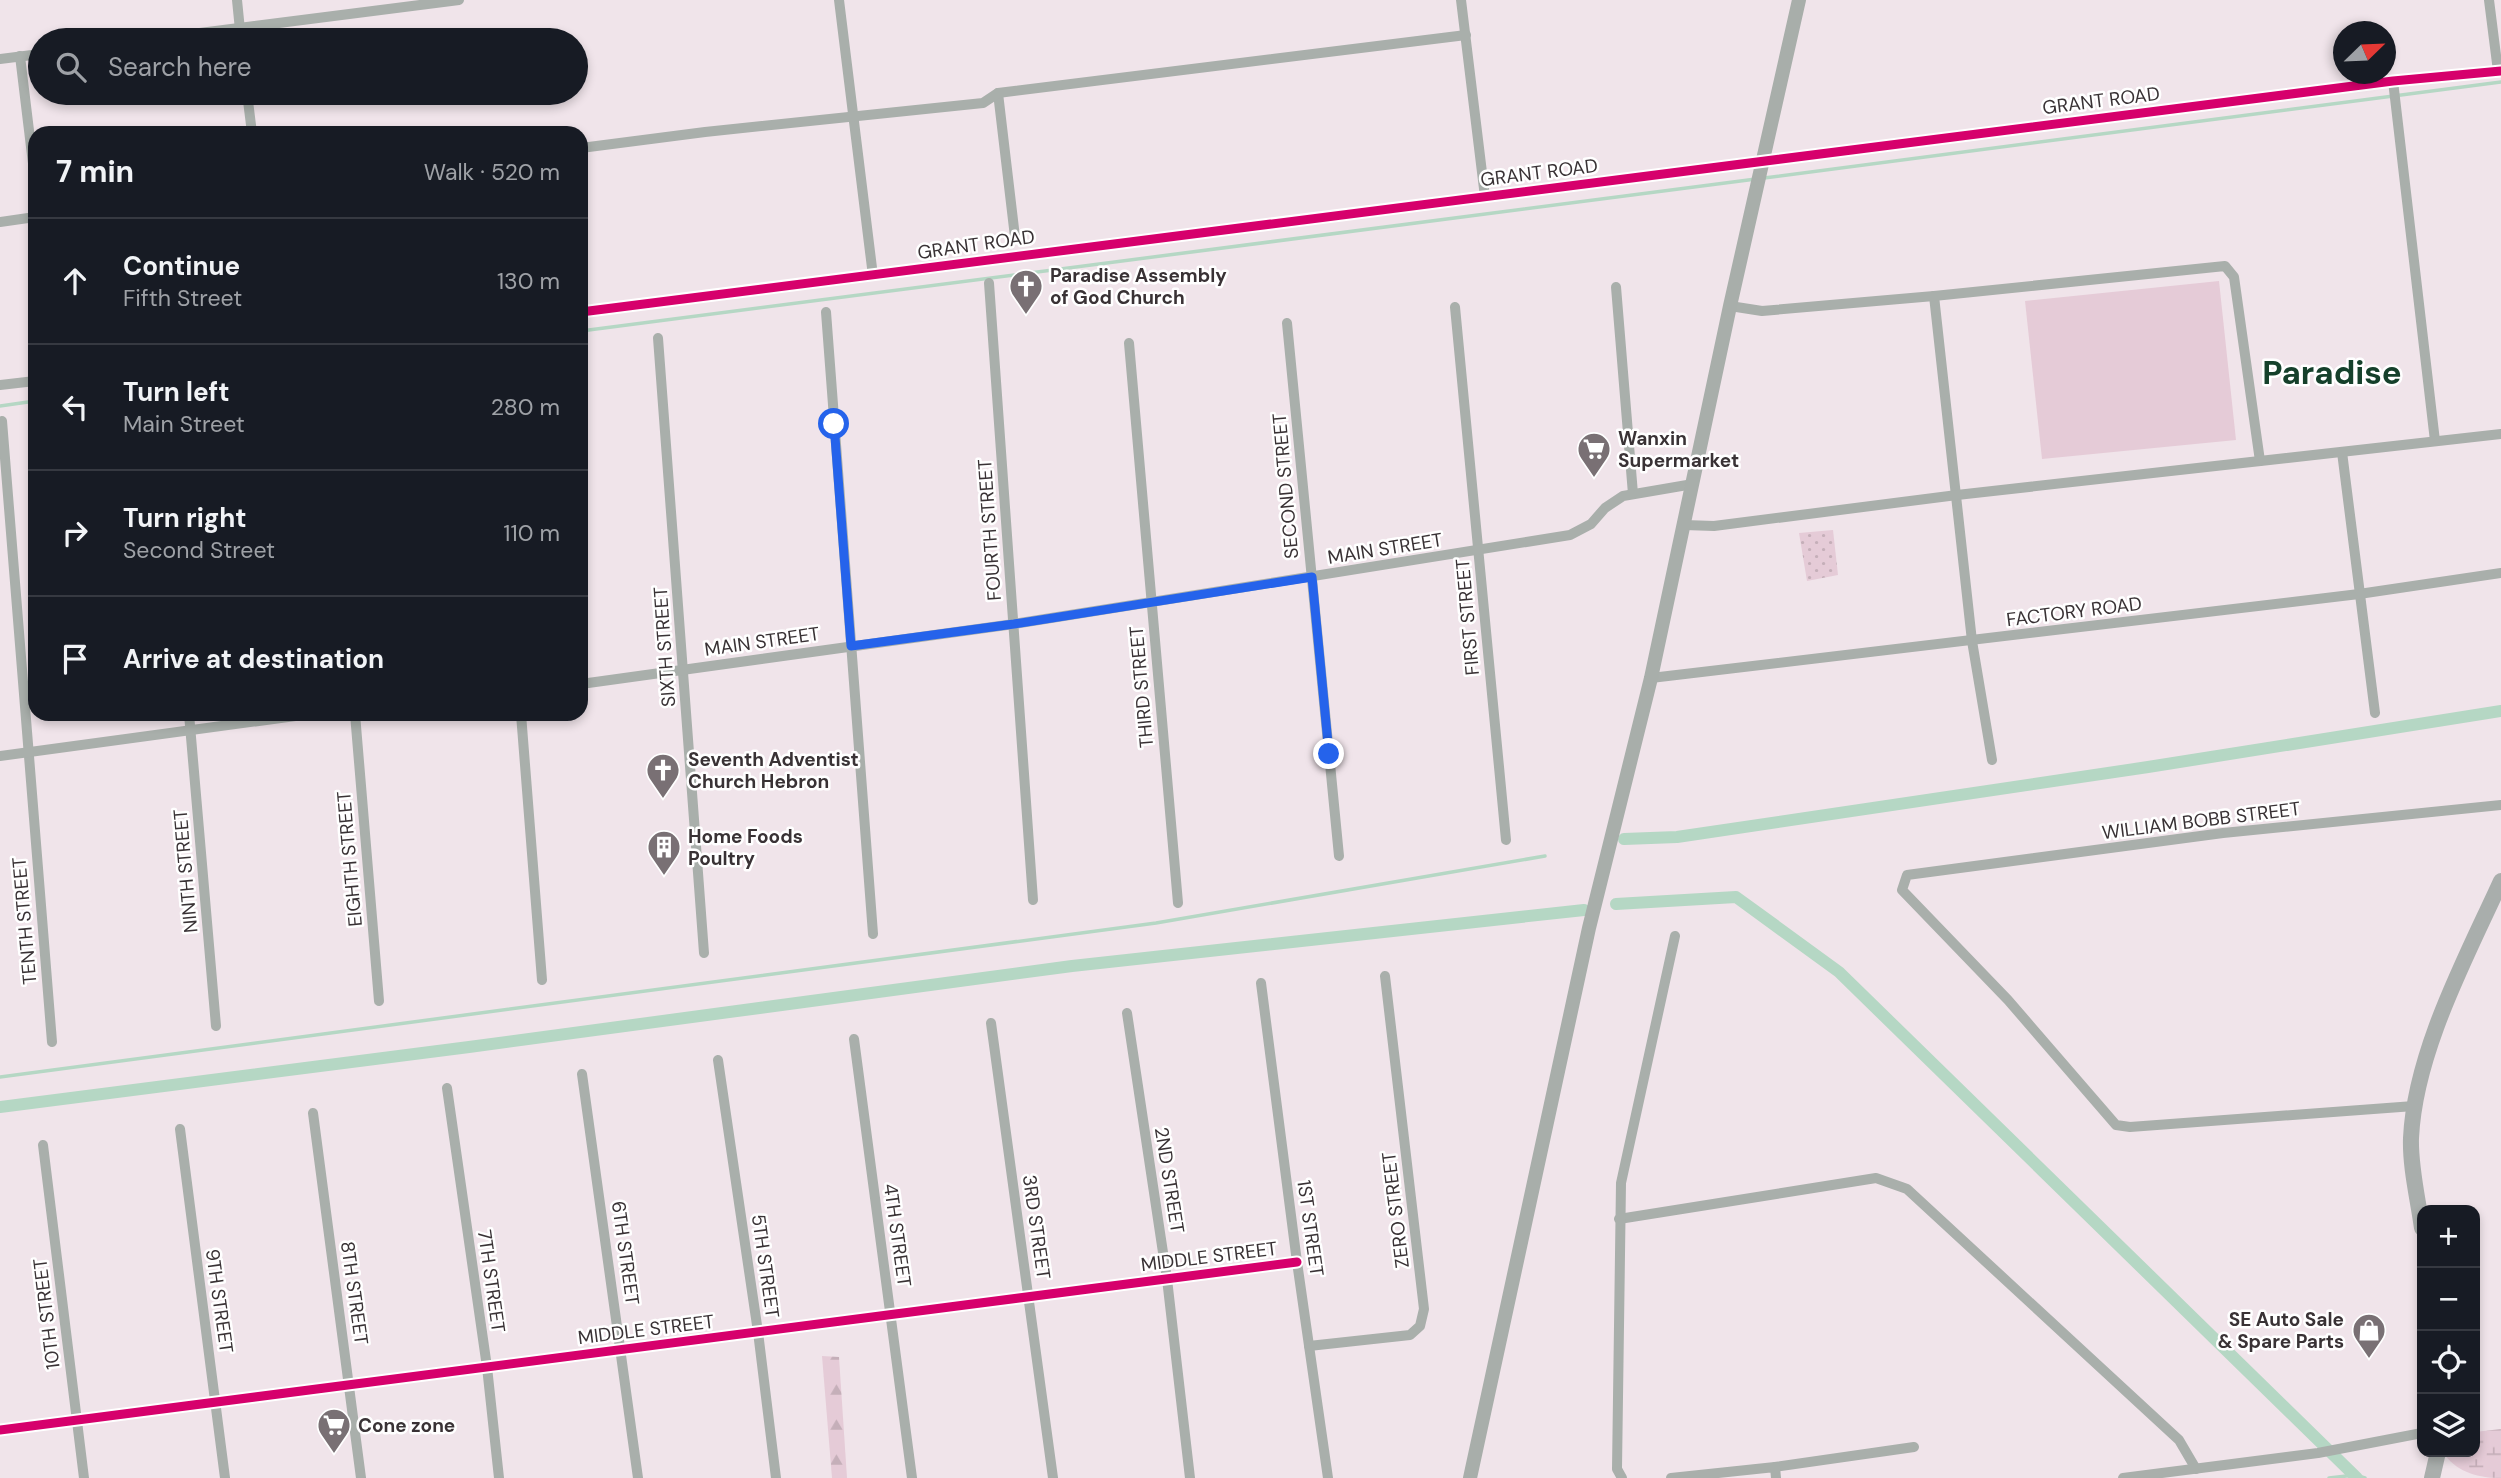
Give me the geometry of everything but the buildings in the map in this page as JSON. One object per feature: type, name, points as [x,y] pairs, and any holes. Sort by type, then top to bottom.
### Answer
[{"type":"main road","points":[[1470,1478],[1593,908],[1651,678],[1735,307],[1762,161],[1799,0]]},
{"type":"main road","points":[[2419,1205],[2412,1156],[2414,1106],[2428,1052],[2450,995],[2501,881]]},
{"type":"street","points":[[237,0],[239,28],[460,0]]},
{"type":"street","points":[[839,0],[873,276]]},
{"type":"street","points":[[1461,0],[1485,197]]},
{"type":"street","points":[[2488,0],[2500,71]]},
{"type":"street","points":[[588,147],[983,103],[998,93],[1466,35]]},
{"type":"street","points":[[0,59],[28,55]]},
{"type":"street","points":[[20,56],[28,126]]},
{"type":"street","name":"GRANT ROAD","points":[[2396,81],[2500,71]]},
{"type":"street","name":"GRANT ROAD","points":[[588,311],[2369,84]]},
{"type":"street","points":[[2393,84],[2435,441]]},
{"type":"street","points":[[998,93],[1015,237]]},
{"type":"street","points":[[248,105],[251,126]]},
{"type":"street","points":[[0,222],[28,218]]},
{"type":"street","points":[[1735,307],[1762,311],[2225,267],[2234,277],[2260,461]]},
{"type":"street","name":"FOURTH STREET","points":[[989,283],[1033,900]]},
{"type":"street","points":[[1616,287],[1633,494],[1693,484]]},
{"type":"street","points":[[1934,296],[1972,641],[1992,760]]},
{"type":"street","name":"FIRST STREET","points":[[1455,307],[1506,840]]},
{"type":"street","points":[[826,312],[873,934]]},
{"type":"street","name":"SECOND STREET","points":[[1287,323],[1339,856]]},
{"type":"street","name":"SIXTH STREET","points":[[658,338],[704,953]]},
{"type":"street","name":"THIRD STREET","points":[[1129,343],[1178,903]]},
{"type":"street","points":[[0,385],[28,382]]},
{"type":"street","name":"TENTH STREET","points":[[2,421],[52,1042]]},
{"type":"street","points":[[1685,519],[1699,526],[1714,526],[1957,495],[2501,434]]},
{"type":"street","points":[[2342,452],[2375,713]]},
{"type":"street","name":"MAIN STREET","points":[[588,683],[1014,624],[1570,535],[1591,524],[1605,508],[1623,496],[1633,494]]},
{"type":"street","name":"FACTORY ROAD","points":[[1651,678],[2359,594],[2501,573]]},
{"type":"street","name":"NINTH STREET","points":[[189,721],[216,1026]]},
{"type":"street","points":[[0,756],[254,721]]},
{"type":"street","name":"EIGHTH STREET","points":[[356,721],[379,1001]]},
{"type":"street","points":[[522,721],[542,980]]},
{"type":"street","name":"WILLIAM BOBB STREET","points":[[2414,1106],[2130,1127],[2116,1125],[2008,1000],[1902,890],[1907,875],[2223,833],[2501,805]]},
{"type":"street","points":[[1622,1478],[1617,1469],[1621,1183],[1675,936]]},
{"type":"street","name":"ZERO STREET","points":[[1309,1346],[1410,1335],[1420,1326],[1424,1309],[1385,976]]},
{"type":"street","name":"1ST STREET","points":[[1261,983],[1328,1478]]},
{"type":"street","name":"2ND STREET","points":[[1127,1013],[1167,1279],[1190,1478]]},
{"type":"street","name":"3RD STREET","points":[[992,1023],[1053,1478]]},
{"type":"street","name":"4TH STREET","points":[[854,1039],[912,1478]]},
{"type":"street","name":"5TH STREET","points":[[718,1060],[758,1332],[776,1478]]},
{"type":"street","name":"6TH STREET","points":[[582,1074],[638,1478]]},
{"type":"street","name":"7TH STREET","points":[[447,1088],[499,1478]]},
{"type":"street","name":"8TH STREET","points":[[313,1113],[361,1478]]},
{"type":"street","name":"9TH STREET","points":[[180,1129],[225,1478]]},
{"type":"street","name":"10TH STREET","points":[[43,1146],[84,1478]]},
{"type":"street","points":[[1619,1219],[1876,1178],[1906,1189],[2179,1440],[2196,1469]]},
{"type":"street","name":"MIDDLE STREET","points":[[0,1430],[1297,1262]]},
{"type":"street","points":[[2123,1478],[2355,1447],[2417,1434]]},
{"type":"street","points":[[1671,1478],[1775,1473],[1914,1447]]},
{"type":"green space","points":[[2219,281],[2236,440],[2042,459],[2025,301]]},
{"type":"green space","points":[[1833,530],[1838,575],[1807,581],[1799,533]]},
{"type":"green space","points":[[822,1356],[839,1357],[847,1478],[832,1478]]},
{"type":"green space","points":[[2501,1429],[2501,1478],[2470,1473],[2456,1466],[2447,1457],[2480,1457],[2480,1431]]},
{"type":"waterway","points":[[1764,178],[2501,82]]},
{"type":"waterway","points":[[588,330],[1756,179]]},
{"type":"waterway","points":[[0,406],[28,402]]},
{"type":"waterway","points":[[1624,839],[1677,837],[2501,711]]},
{"type":"waterway","points":[[0,1077],[1156,923],[1545,856]]},
{"type":"waterway","points":[[1616,904],[1736,897],[1839,972],[2357,1478]]},
{"type":"waterway","points":[[0,1107],[1072,966],[1584,910]]},
{"type":"waterway","points":[[2329,1478],[2355,1475],[2365,1478]]},
{"type":"cycle path","points":[[588,311],[2393,81],[2501,71]]},
{"type":"cycle path","points":[[0,1430],[1297,1262]]},
{"type":"place","name":"Paradise Assembly of God Church","points":[[1026,316]]},
{"type":"place","name":"Wanxin Supermarket","points":[[1594,479]]},
{"type":"place","name":"Seventh Adventist Church Hebron","points":[[663,800]]},
{"type":"place","name":"Home Foods Poultry","points":[[664,877]]},
{"type":"place","name":"SE Auto Sale & Spare Parts","points":[[2369,1360]]},
{"type":"place","name":"Cone zone","points":[[334,1455]]},
{"type":"district","name":"Paradise","points":[[2332,372]]},
{"type":"route","points":[[834,424],[851,646],[1014,624],[1312,577],[1329,754]]}]
